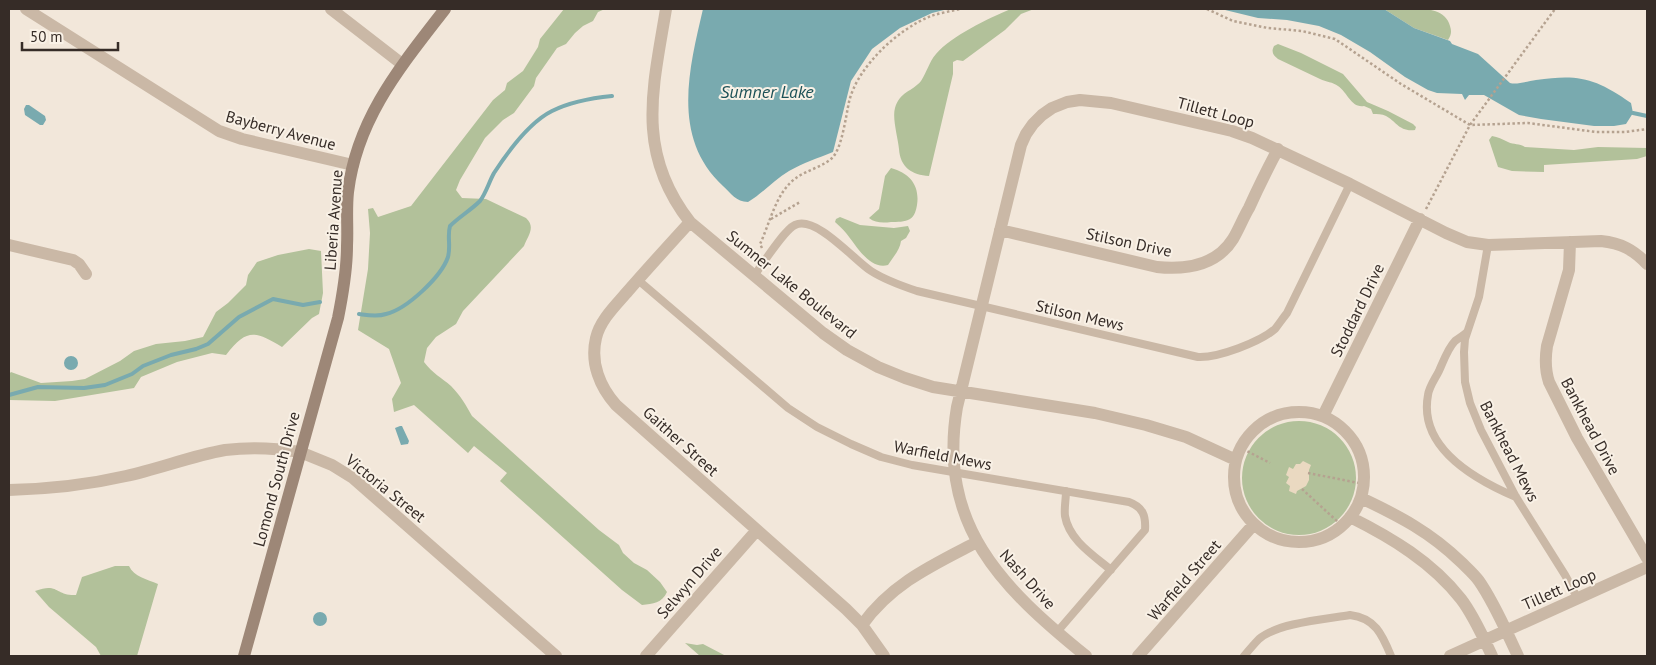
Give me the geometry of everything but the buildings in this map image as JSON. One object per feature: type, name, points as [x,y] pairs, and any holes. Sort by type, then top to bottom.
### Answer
[{"type":"main road","name":"Liberia Avenue","points":[[340,310],[346,277],[347,208],[353,166],[368,120],[402,64],[446,9]]},
{"type":"main road","name":"Lomond South Drive","points":[[244,656],[340,310]]},
{"type":"street","name":"Bayberry Avenue","points":[[26,9],[219,131],[242,139],[353,166]]},
{"type":"street","points":[[331,9],[402,64]]},
{"type":"street","name":"Sumner Lake Boulevard","points":[[666,9],[654,84],[652,128],[656,152],[663,175],[674,199],[690,222],[823,333],[847,350],[878,367],[933,387],[1087,412],[1146,425],[1239,454]]},
{"type":"street","name":"Tillett Loop","points":[[961,392],[1021,145],[1026,134],[1042,115],[1052,108],[1067,102],[1090,100],[1111,103],[1232,131],[1278,149],[1467,242],[1488,245],[1601,240],[1627,247],[1638,254],[1647,264]]},
{"type":"street","name":"Stilson Drive","points":[[1000,230],[1157,267],[1191,268],[1214,258],[1232,239],[1278,149]]},
{"type":"street","name":"Stoddard Drive","points":[[1323,416],[1420,219]]},
{"type":"street","name":"Gaither Street","points":[[690,222],[606,317],[596,338],[595,361],[600,382],[616,405],[862,625],[884,656]]},
{"type":"street","name":"Bankhead Drive","points":[[1570,242],[1569,270],[1547,346],[1546,372],[1549,382],[1577,438],[1647,558]]},
{"type":"street","points":[[9,245],[72,260],[79,264],[86,274]]},
{"type":"street","name":"Nash Drive","points":[[961,392],[954,431],[954,473],[967,519],[977,542],[1003,580],[1028,606],[1086,656]]},
{"type":"street","points":[[1288,412],[1302,412],[1323,416],[1340,426],[1358,448],[1363,462],[1364,484],[1361,498],[1347,522],[1330,535],[1307,542],[1290,542],[1278,539],[1254,524],[1240,506],[1234,479],[1239,454],[1253,431],[1263,422],[1275,416],[1288,412]]},
{"type":"street","name":"Victoria Street","points":[[9,490],[94,483],[223,451],[267,448],[300,452],[332,465],[353,478],[556,656]]},
{"type":"street","points":[[1361,498],[1405,519],[1447,548],[1479,581],[1518,656]]},
{"type":"street","points":[[1347,522],[1376,530],[1426,563],[1462,600],[1476,622],[1492,656]]},
{"type":"street","name":"Warfield Street","points":[[1138,656],[1254,524]]},
{"type":"street","name":"Selwyn Drive","points":[[646,656],[757,530]]},
{"type":"street","points":[[862,625],[884,598],[902,584],[977,542]]},
{"type":"street","name":"Tillett Loop","points":[[1485,641],[1647,567]]},
{"type":"street","points":[[1450,656],[1485,641]]},
{"type":"lane","name":"Stilson Mews","points":[[754,276],[788,230],[796,224],[807,224],[826,234],[862,265],[886,279],[918,291],[1198,357],[1223,354],[1262,337],[1276,328],[1287,313],[1350,184]]},
{"type":"lane","name":"Bankhead Mews","points":[[1488,245],[1479,297],[1464,352],[1465,382],[1470,403],[1481,430],[1516,497],[1566,575],[1578,599]]},
{"type":"lane","name":"Warfield Mews","points":[[638,280],[788,408],[818,427],[851,444],[881,457],[912,465],[1129,502],[1142,509],[1146,519],[1145,530],[1057,632]]},
{"type":"lane","points":[[1468,332],[1454,342],[1431,385],[1428,394],[1428,414],[1439,444],[1450,457],[1495,488],[1516,497]]},
{"type":"lane","points":[[1066,491],[1065,515],[1069,528],[1077,541],[1111,570]]},
{"type":"lane","points":[[1244,656],[1260,638],[1271,632],[1286,627],[1350,615],[1360,616],[1370,621],[1383,638],[1391,656]]},
{"type":"path","points":[[769,256],[760,244],[778,202],[795,178],[833,157],[838,148],[850,95],[861,74],[877,54],[901,34],[931,16],[961,9]]},
{"type":"path","points":[[1207,9],[1233,22],[1326,35],[1470,125],[1528,123],[1605,133],[1647,129]]},
{"type":"path","points":[[1420,219],[1470,125],[1555,9]]},
{"type":"path","points":[[771,220],[800,202]]},
{"type":"path","points":[[1239,454],[1270,463]]},
{"type":"path","points":[[1308,473],[1364,484]]},
{"type":"path","points":[[1302,489],[1347,522]]},
{"type":"green space","points":[[1422,8],[1440,13],[1446,18],[1450,26],[1450,37],[1448,40],[1414,28],[1384,9]]},
{"type":"green space","points":[[564,9],[605,9],[598,12],[593,21],[583,26],[566,44],[557,48],[536,78],[534,86],[514,113],[503,120],[485,138],[456,190],[462,198],[486,199],[526,218],[531,228],[529,235],[524,246],[463,311],[456,324],[436,337],[427,348],[424,362],[454,389],[472,416],[599,530],[619,545],[623,553],[634,563],[647,570],[660,582],[667,592],[660,601],[650,604],[642,605],[622,590],[500,481],[507,473],[474,446],[468,453],[414,405],[394,412],[392,399],[401,383],[389,349],[358,330],[368,269],[370,233],[368,209],[373,208],[378,217],[411,206],[493,100],[505,90],[507,83],[523,71],[538,47],[540,39]]},
{"type":"green space","points":[[1011,9],[1034,9],[1021,14],[1005,30],[963,61],[957,60],[953,62],[953,74],[929,176],[912,172],[904,165],[900,155],[894,117],[897,102],[921,81],[934,57],[943,47],[971,28]]},
{"type":"green space","points":[[1278,44],[1343,74],[1367,102],[1413,124],[1416,127],[1415,130],[1398,126],[1381,114],[1373,114],[1371,109],[1356,105],[1336,85],[1278,59],[1273,52],[1274,46]]},
{"type":"green space","points":[[1492,136],[1525,147],[1574,150],[1598,147],[1647,148],[1647,156],[1637,159],[1544,165],[1544,172],[1512,171],[1498,167],[1489,140]]},
{"type":"green space","points":[[891,168],[904,173],[915,186],[918,198],[916,211],[912,218],[906,221],[876,222],[869,218],[879,209],[885,176]]},
{"type":"green space","points":[[840,217],[860,225],[894,228],[908,226],[910,231],[906,238],[901,241],[898,250],[888,265],[881,266],[869,260],[835,222]]},
{"type":"green space","points":[[309,249],[321,251],[323,293],[319,314],[312,318],[282,347],[258,335],[246,336],[233,346],[226,355],[212,353],[177,362],[141,377],[134,388],[55,401],[9,400],[9,374],[11,372],[41,383],[85,379],[120,361],[134,351],[156,344],[203,337],[216,312],[246,285],[248,275],[257,262],[278,255]]},
{"type":"green space","points":[[1299,421],[1321,426],[1339,438],[1351,456],[1356,478],[1351,500],[1339,518],[1321,530],[1299,535],[1277,530],[1259,518],[1247,500],[1242,478],[1247,456],[1259,438],[1277,426]]},
{"type":"green space","points":[[115,566],[129,566],[137,575],[158,584],[137,656],[101,656],[96,647],[49,607],[35,591],[49,588],[64,594],[76,595],[82,577]]},
{"type":"green space","points":[[685,643],[703,644],[726,656],[700,656]]},
{"type":"shaded area","points":[[1303,461],[1311,465],[1309,480],[1306,486],[1297,491],[1296,494],[1289,491],[1290,486],[1286,483],[1289,477],[1286,475],[1289,467],[1293,469],[1296,464],[1300,464]]},
{"type":"water","name":"Sumner Lake","points":[[703,9],[948,9],[932,13],[900,28],[872,49],[851,81],[833,152],[789,171],[759,195],[748,202],[744,202],[734,197],[707,167],[696,147],[690,125],[689,79]]},
{"type":"water","points":[[1221,9],[1384,9],[1414,28],[1450,41],[1452,44],[1478,54],[1510,83],[1551,78],[1586,80],[1607,88],[1631,103],[1633,113],[1626,124],[1614,126],[1594,126],[1519,115],[1484,95],[1469,95],[1465,100],[1462,94],[1437,93],[1428,90],[1405,77],[1370,52],[1341,35],[1319,26],[1287,20],[1258,18]]},
{"type":"water","points":[[26,105],[29,105],[45,116],[46,120],[43,125],[25,115],[24,109]]},
{"type":"water","points":[[71,356],[76,358],[78,363],[76,368],[71,370],[66,368],[64,363],[66,358]]},
{"type":"water","points":[[402,426],[409,441],[408,444],[401,445],[395,428]]},
{"type":"water","points":[[320,612],[325,614],[327,619],[325,624],[320,626],[315,624],[313,619],[315,614]]},
{"type":"waterway","points":[[359,314],[372,316],[394,311],[404,306],[431,283],[448,257],[450,226],[480,201],[499,165],[512,147],[535,123],[552,111],[566,105],[612,96]]},
{"type":"waterway","points":[[1633,113],[1647,116]]},
{"type":"waterway","points":[[9,395],[38,387],[84,388],[105,385],[132,374],[143,366],[208,344],[239,317],[273,299],[303,305],[320,302]]}]
